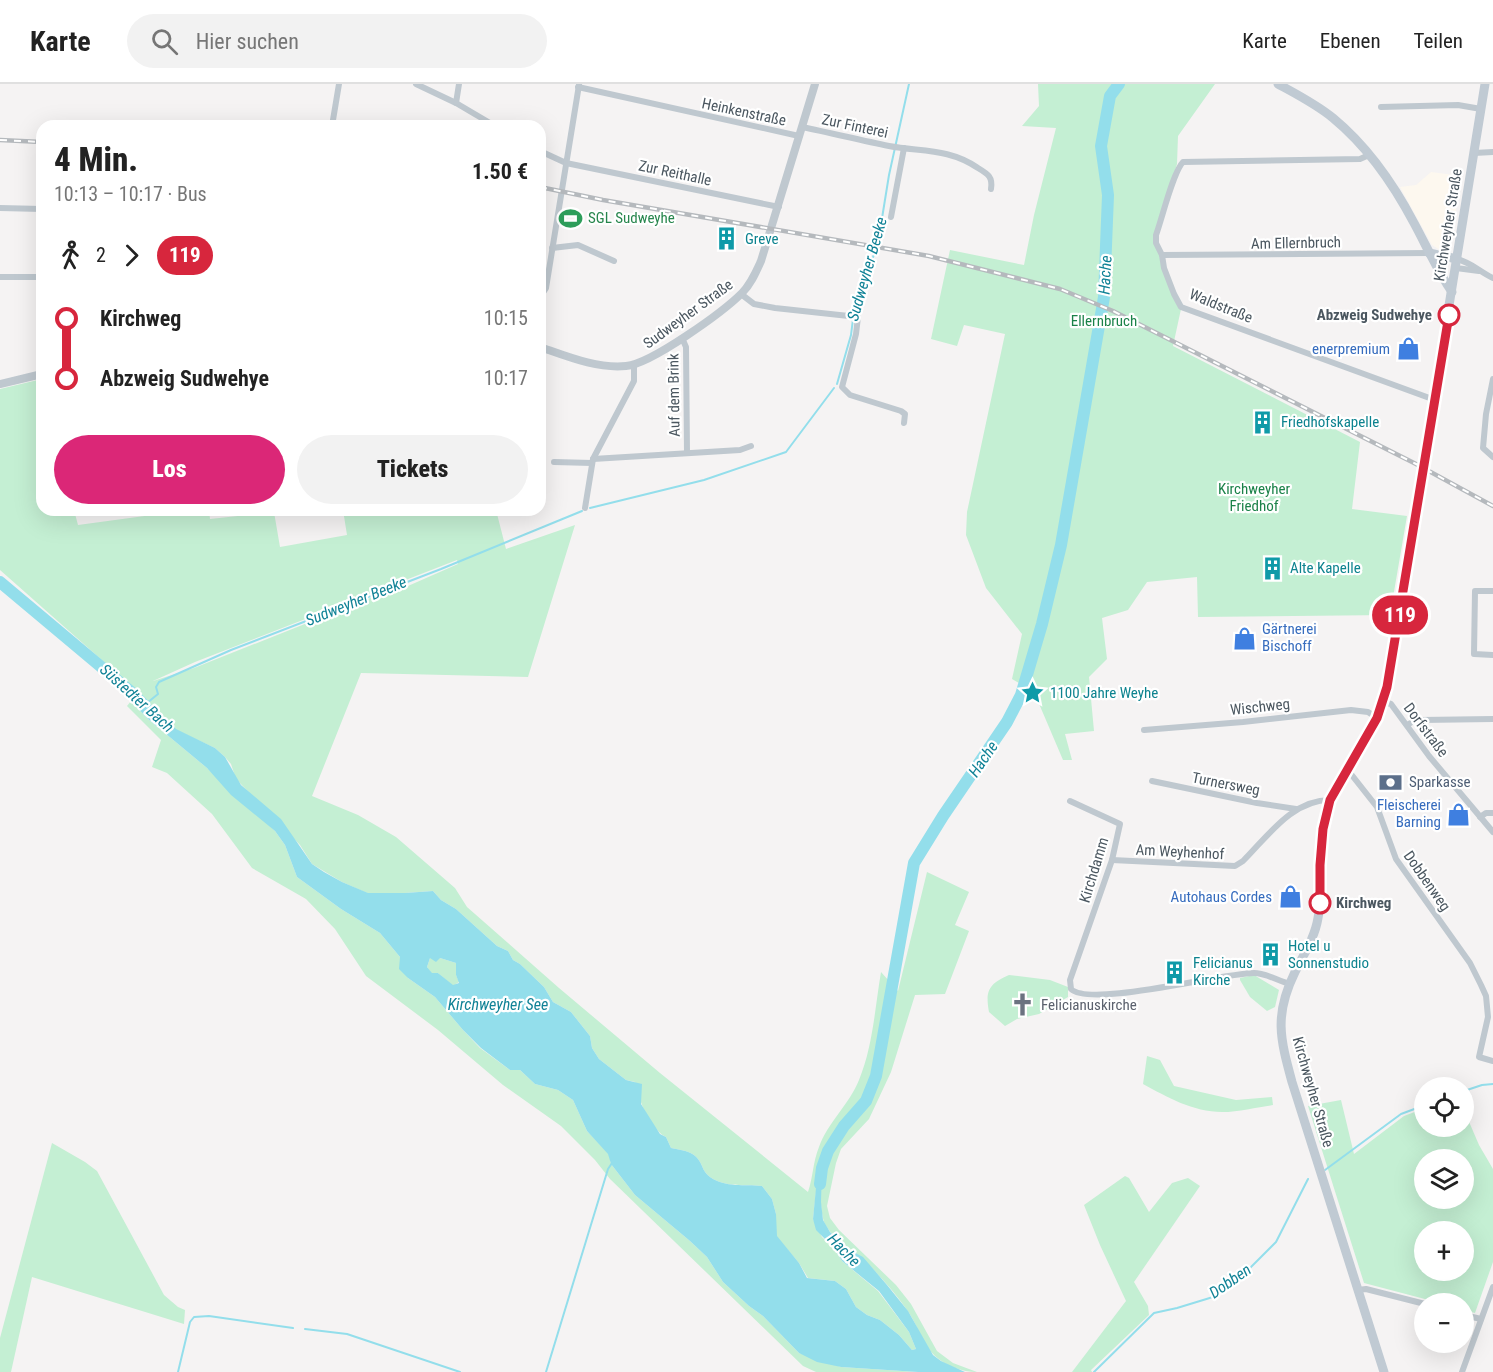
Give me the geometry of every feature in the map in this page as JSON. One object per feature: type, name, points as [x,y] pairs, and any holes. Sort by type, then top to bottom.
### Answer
[{"type":"main road","points":[[1278,84],[1332,117],[1369,155],[1406,209],[1431,258],[1452,292]]},
{"type":"main road","name":"Kirchweyher Straße","points":[[1384,1372],[1292,1082],[1281,1041],[1281,1010],[1318,919],[1323,829],[1330,800],[1384,702],[1392,665],[1485,84]]},
{"type":"main road","points":[[1431,258],[1457,264]]},
{"type":"street","points":[[333,120],[339,84]]},
{"type":"street","points":[[416,84],[485,120]]},
{"type":"street","points":[[456,103],[459,84]]},
{"type":"street","name":"Sudweyher Straße","points":[[546,348],[599,364],[618,367],[634,365],[656,356],[741,294],[756,272],[815,84]]},
{"type":"street","points":[[546,288],[578,86]]},
{"type":"street","name":"Heinkenstraße","points":[[578,86],[799,136]]},
{"type":"street","points":[[1381,106],[1458,105],[1481,109]]},
{"type":"street","name":"Zur Finterei","points":[[802,127],[892,146],[952,154],[970,162],[989,175],[992,183],[991,189]]},
{"type":"street","points":[[891,217],[904,148]]},
{"type":"street","points":[[1474,153],[1493,152]]},
{"type":"street","name":"Zur Reithalle","points":[[546,154],[566,163],[778,207]]},
{"type":"street","name":"Waldstraße","points":[[1369,155],[1360,159],[1188,161],[1180,166],[1156,235],[1156,243],[1181,307],[1435,400]]},
{"type":"street","points":[[0,208],[36,209]]},
{"type":"street","points":[[552,248],[578,245],[614,261]]},
{"type":"street","name":"Am Ellernbruch","points":[[1162,255],[1431,258]]},
{"type":"street","points":[[1457,264],[1470,262],[1493,278]]},
{"type":"street","points":[[0,277],[36,277]]},
{"type":"street","points":[[741,294],[754,304],[858,317],[856,334],[842,387],[850,395],[901,411],[905,414],[904,423]]},
{"type":"street","name":"Auf dem Brink","points":[[682,338],[686,347],[687,453]]},
{"type":"street","points":[[585,508],[593,461],[634,381],[634,365]]},
{"type":"street","points":[[0,384],[36,375]]},
{"type":"street","points":[[1493,379],[1486,414],[1483,448],[1493,457]]},
{"type":"street","name":"Auf dem Brink","points":[[554,462],[740,450],[750,446]]},
{"type":"street","points":[[1493,591],[1475,591],[1474,644],[1474,654],[1493,655]]},
{"type":"street","name":"Dorfstraße","points":[[1384,702],[1391,704],[1429,756],[1493,832]]},
{"type":"street","name":"Wischweg","points":[[1144,730],[1351,710],[1368,712],[1377,718]]},
{"type":"street","points":[[1407,725],[1421,720],[1493,719]]},
{"type":"street","name":"Dobbenweg","points":[[1347,769],[1377,807],[1396,860],[1470,963],[1486,996],[1488,1017],[1479,1057],[1493,1061]]},
{"type":"street","name":"Turnersweg","points":[[1152,781],[1296,809]]},
{"type":"street","name":"Am Weyhenhof","points":[[1113,860],[1234,866],[1243,861],[1296,809],[1311,802],[1330,800]]},
{"type":"street","name":"Kirchdamm","points":[[1070,801],[1120,824],[1113,860],[1070,981],[1074,993],[1091,996],[1253,973],[1290,984]]},
{"type":"street","points":[[1480,817],[1486,813],[1493,813]]},
{"type":"street","points":[[1462,1372],[1493,1287]]},
{"type":"street","points":[[1358,1290],[1366,1289],[1414,1301]]},
{"type":"street","points":[[1474,1317],[1481,1319]]},
{"type":"shaded area","points":[[1431,172],[1462,176],[1450,244],[1446,250],[1440,250],[1432,245],[1400,187],[1416,185]]},
{"type":"green space","points":[[1038,84],[1215,84],[1178,136],[1177,164],[1155,235],[1162,268],[1181,309],[1173,346],[1360,442],[1352,509],[1407,516],[1390,615],[1198,617],[1197,577],[1147,582],[1128,610],[1102,618],[1107,659],[1089,677],[1094,731],[1065,734],[1072,760],[1063,760],[1034,692],[1012,679],[1022,634],[986,588],[966,535],[967,512],[1005,334],[964,325],[957,346],[931,339],[950,250],[1024,265],[1056,128],[1022,126],[1039,106]]},
{"type":"green space","points":[[36,380],[36,516],[76,516],[78,525],[144,516],[210,516],[210,519],[275,516],[280,547],[347,535],[344,516],[498,516],[506,549],[575,525],[528,677],[361,673],[312,796],[358,815],[396,837],[455,888],[467,907],[559,988],[808,1192],[815,1158],[823,1138],[850,1098],[864,1067],[871,1040],[881,972],[898,991],[927,872],[969,892],[955,925],[969,931],[945,994],[915,995],[891,1072],[869,1119],[841,1149],[827,1206],[830,1218],[839,1230],[896,1285],[911,1304],[937,1351],[953,1363],[977,1372],[954,1368],[935,1356],[909,1313],[891,1289],[865,1261],[830,1231],[822,1214],[818,1174],[813,1219],[822,1237],[833,1247],[842,1261],[878,1291],[909,1332],[916,1349],[912,1350],[899,1335],[880,1320],[856,1307],[846,1289],[835,1281],[808,1278],[799,1263],[776,1236],[776,1214],[772,1199],[762,1186],[722,1183],[706,1174],[697,1157],[671,1148],[666,1137],[646,1114],[635,1082],[626,1080],[599,1059],[592,1048],[590,1036],[571,1012],[553,1002],[544,987],[513,960],[508,951],[497,946],[433,891],[367,893],[342,882],[312,864],[300,845],[236,779],[231,764],[225,757],[215,748],[176,730],[138,692],[0,570],[0,389]],"holes":[[[457,560],[458,564],[392,593],[385,592],[194,668],[153,681],[195,662]]]},
{"type":"green space","points":[[131,701],[148,719],[207,768],[275,831],[285,845],[297,877],[341,909],[380,933],[400,957],[408,978],[435,997],[480,1048],[510,1070],[520,1070],[535,1084],[558,1090],[573,1100],[587,1131],[609,1154],[611,1164],[635,1195],[707,1257],[723,1282],[763,1316],[799,1353],[841,1367],[918,1372],[816,1372],[803,1366],[610,1179],[595,1160],[561,1126],[503,1085],[438,1030],[366,976],[335,929],[306,899],[252,868],[212,814],[167,773],[152,767],[161,740],[127,706]]},
{"type":"green space","points":[[430,958],[440,958],[456,963],[456,975],[459,982],[453,986],[438,973],[432,974],[427,967]]},
{"type":"green space","points":[[1009,975],[1050,980],[1068,987],[1068,997],[1039,1014],[1017,1019],[1005,1026],[989,1012],[988,993],[997,981]]},
{"type":"green space","points":[[1254,975],[1279,990],[1275,1007],[1267,1011],[1250,997],[1240,980],[1240,978]]},
{"type":"green space","points":[[1147,1056],[1160,1060],[1174,1086],[1236,1100],[1272,1097],[1273,1105],[1222,1112],[1181,1103],[1143,1084]]},
{"type":"green space","points":[[1341,1100],[1354,1154],[1404,1116],[1414,1112],[1414,1137],[1474,1137],[1474,1133],[1493,1169],[1493,1262],[1475,1313],[1474,1293],[1414,1293],[1414,1296],[1364,1283],[1308,1106]]},
{"type":"green space","points":[[52,1143],[97,1171],[164,1295],[185,1310],[184,1324],[32,1277],[11,1372],[0,1372],[0,1338]]},
{"type":"green space","points":[[1125,1176],[1129,1178],[1149,1212],[1172,1183],[1188,1178],[1200,1186],[1134,1282],[1148,1306],[1149,1315],[1091,1370],[1092,1372],[1072,1372],[1126,1301],[1084,1205]]},
{"type":"water","name":"Kirchweyher See","points":[[138,692],[176,729],[215,748],[225,757],[241,785],[281,819],[312,864],[324,872],[368,893],[433,891],[497,946],[508,951],[513,960],[544,987],[553,1002],[571,1012],[590,1036],[592,1048],[599,1059],[626,1080],[642,1084],[641,1104],[660,1134],[666,1137],[671,1148],[697,1157],[706,1174],[722,1183],[762,1186],[772,1199],[776,1214],[777,1236],[799,1263],[807,1278],[835,1281],[846,1289],[856,1307],[880,1320],[899,1335],[912,1350],[916,1349],[909,1332],[879,1291],[842,1261],[833,1247],[816,1230],[813,1219],[818,1174],[822,1168],[823,1220],[830,1232],[846,1248],[863,1257],[887,1285],[908,1311],[933,1355],[965,1372],[918,1372],[841,1367],[817,1362],[799,1353],[763,1316],[723,1282],[707,1257],[635,1195],[611,1164],[608,1154],[587,1131],[573,1100],[558,1090],[535,1084],[520,1070],[510,1070],[481,1048],[435,997],[399,969],[400,957],[380,933],[341,909],[297,877],[285,845],[275,831],[231,795],[207,768],[148,719],[131,701]],"holes":[[[430,958],[436,962],[440,958],[456,963],[459,983],[453,985],[438,973],[432,973],[427,967]]]},
{"type":"waterway","name":"Sudweyher Beeke","points":[[837,384],[851,335],[854,311],[878,243],[889,175],[909,84]]},
{"type":"waterway","name":"Hache","points":[[820,1184],[822,1168],[828,1151],[844,1126],[866,1101],[876,1076],[914,863],[1007,722],[1021,695],[1042,624],[1061,545],[1104,297],[1108,195],[1101,146],[1110,96],[1119,84]]},
{"type":"waterway","name":"Sudweyher Beeke","points":[[590,508],[704,480],[786,452],[834,388]]},
{"type":"waterway","name":"Sudweyher Beeke","points":[[147,703],[158,694],[156,687],[159,682],[231,650],[441,569],[582,511]]},
{"type":"waterway","name":"Süstedter Bach","points":[[0,582],[145,706]]},
{"type":"waterway","name":"Dobben","points":[[1474,1088],[1493,1084]]},
{"type":"waterway","name":"Dobben","points":[[1325,1170],[1401,1114],[1414,1109]]},
{"type":"waterway","points":[[546,1372],[608,1169],[612,1163]]},
{"type":"waterway","name":"Dobben","points":[[1094,1372],[1154,1313],[1213,1297],[1243,1275],[1276,1242],[1308,1179]]},
{"type":"waterway","points":[[178,1372],[190,1322],[194,1317],[209,1316],[293,1328]]},
{"type":"waterway","points":[[305,1329],[347,1334],[460,1372]]},
{"type":"railway","points":[[0,140],[36,142]]},
{"type":"railway","points":[[546,188],[929,256],[1060,289],[1113,311],[1416,464],[1493,506]]},
{"type":"bus line","name":"119","points":[[1320,903],[1323,829],[1330,800],[1368,736],[1384,702],[1449,315]]},
{"type":"place","name":"SGL Sudweyhe","points":[[570,218]]},
{"type":"place","name":"Greve","points":[[727,239]]},
{"type":"place","name":"Abzweig Sudwehye","points":[[1449,315]]},
{"type":"place","name":"enerpremium","points":[[1408,349]]},
{"type":"place","name":"Friedhofskapelle","points":[[1263,422]]},
{"type":"place","name":"Alte Kapelle","points":[[1272,568]]},
{"type":"place","name":"Gärtnerei Bischoff","points":[[1244,638]]},
{"type":"place","name":"1100 Jahre Weyhe","points":[[1032,693]]},
{"type":"place","name":"Sparkasse","points":[[1391,782]]},
{"type":"place","name":"Fleischerei Barning","points":[[1459,814]]},
{"type":"place","name":"Autohaus Cordes","points":[[1290,897]]},
{"type":"place","name":"Kirchweg","points":[[1320,903]]},
{"type":"place","name":"Hotel u Sonnenstudio","points":[[1270,955]]},
{"type":"place","name":"Felicianus Kirche","points":[[1175,972]]},
{"type":"place","name":"Felicianuskirche","points":[[1023,1005]]},
{"type":"park label","name":"Ellernbruch","points":[[1104,321]]},
{"type":"park label","name":"Kirchweyher Friedhof","points":[[1254,498]]}]
